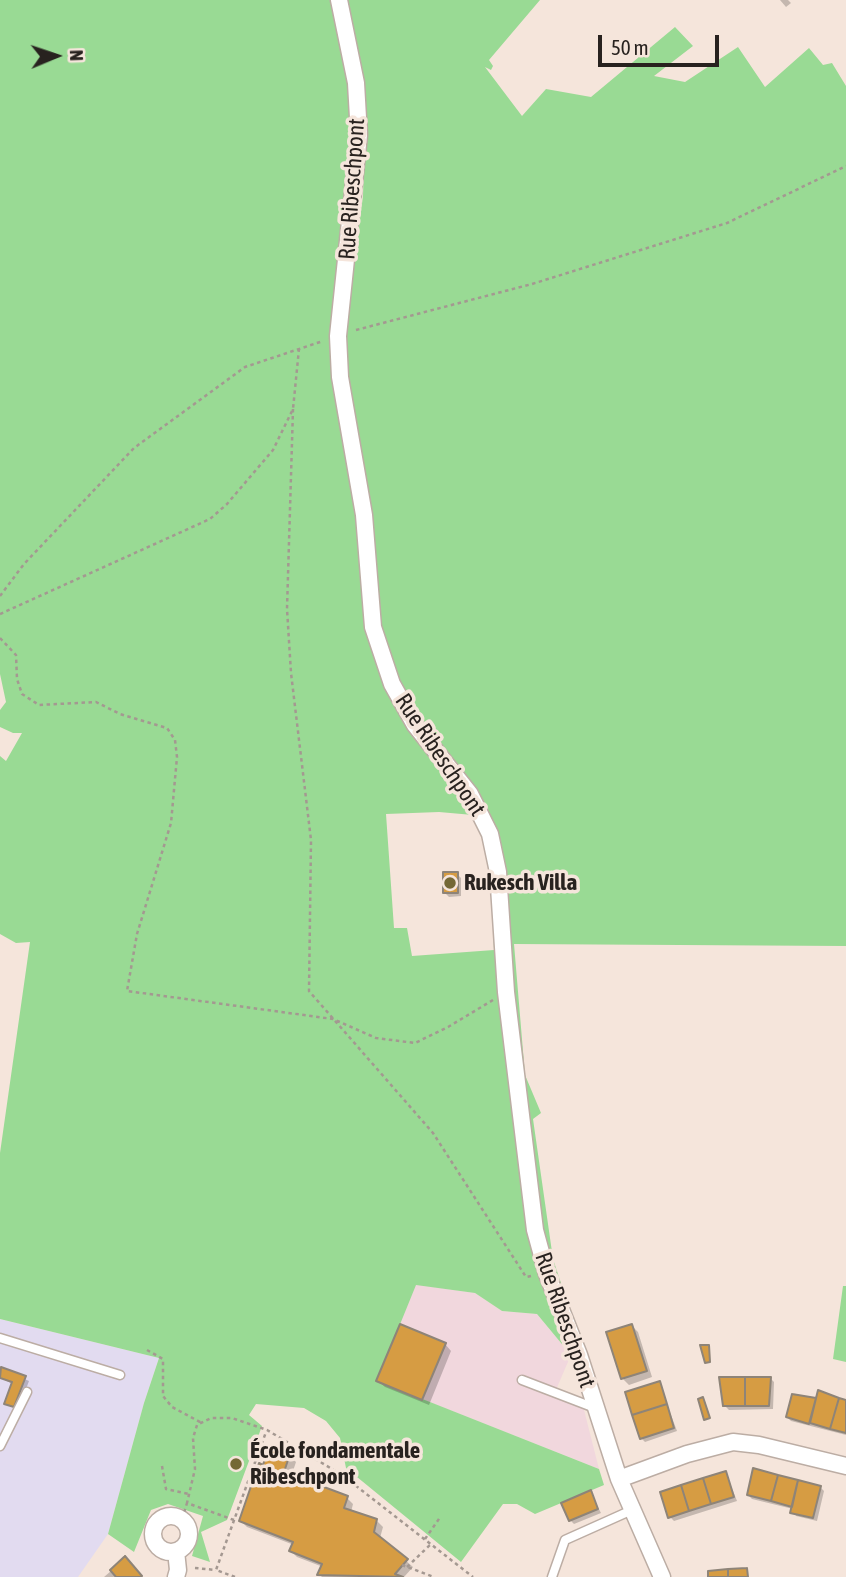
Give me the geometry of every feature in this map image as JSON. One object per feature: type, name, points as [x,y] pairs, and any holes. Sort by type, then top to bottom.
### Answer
[{"type":"street","name":"Rue Ribeschpont","points":[[339,0],[356,83],[359,135],[338,336],[340,377],[363,515],[373,626],[391,684],[415,725],[470,794],[490,834],[498,872],[506,992],[536,1230],[547,1274],[565,1318],[620,1479],[662,1577]]},
{"type":"street","points":[[620,1479],[687,1454],[733,1442],[759,1445],[846,1466]]},
{"type":"street","points":[[176,1551],[159,1548],[152,1530],[164,1516],[184,1511],[188,1539],[176,1551],[177,1574]]},
{"type":"lane","points":[[0,1338],[120,1375]]},
{"type":"lane","points":[[522,1380],[595,1408]]},
{"type":"lane","points":[[0,1446],[27,1392]]},
{"type":"lane","points":[[552,1577],[565,1540],[632,1510]]},
{"type":"path","points":[[0,596],[24,564],[134,448],[245,367],[338,336],[532,284],[727,223],[846,166]]},
{"type":"path","points":[[299,349],[293,409],[287,609],[290,673],[311,840],[309,991],[433,1133],[526,1277]]},
{"type":"path","points":[[0,614],[210,519],[273,450],[293,409]]},
{"type":"path","points":[[0,638],[16,655],[17,679],[22,694],[39,705],[96,702],[166,728],[175,740],[177,757],[171,823],[137,934],[127,991],[333,1019],[376,1038],[415,1043],[448,1027],[506,992]]},
{"type":"path","points":[[146,1350],[163,1359],[163,1396],[172,1407],[202,1423]]},
{"type":"path","points":[[234,1520],[184,1511],[195,1469],[193,1438],[197,1425],[211,1419],[232,1418],[267,1430],[342,1475],[473,1577]]},
{"type":"path","points":[[216,1570],[267,1430]]},
{"type":"path","points":[[162,1466],[166,1489],[189,1494]]},
{"type":"path","points":[[425,1539],[441,1516]]},
{"type":"path","points":[[431,1544],[405,1566],[434,1577]]},
{"type":"path","points":[[177,1574],[205,1567],[235,1577]]},
{"type":"shaded area","points":[[415,1284],[475,1293],[502,1311],[537,1314],[571,1355],[555,1392],[582,1402],[599,1469],[376,1381]]},
{"type":"shaded area","points":[[0,1319],[159,1358],[108,1534],[78,1577],[0,1577]]},
{"type":"green space","points":[[0,0],[334,0],[349,61],[356,134],[352,198],[330,330],[331,348],[345,333],[363,196],[365,125],[345,0],[540,0],[489,60],[493,66],[491,70],[485,67],[522,116],[546,89],[591,97],[675,27],[693,46],[654,76],[685,82],[738,47],[765,87],[809,48],[823,65],[832,63],[846,86],[846,946],[514,944],[525,1075],[541,1113],[533,1119],[553,1259],[564,1292],[549,1296],[571,1355],[537,1314],[502,1311],[475,1293],[416,1285],[377,1381],[599,1469],[604,1485],[535,1514],[517,1504],[503,1504],[461,1562],[346,1468],[340,1438],[326,1421],[304,1408],[256,1404],[249,1415],[262,1426],[227,1520],[201,1532],[210,1562],[192,1556],[203,1516],[168,1504],[151,1510],[134,1552],[108,1534],[159,1358],[0,1319],[0,1153],[30,942],[16,943],[0,934],[0,756],[6,761],[22,733],[13,733],[0,727],[0,710],[6,702],[0,674]],"holes":[[[439,812],[473,815],[483,836],[491,873],[494,950],[412,956],[407,928],[394,928],[386,814]]]},
{"type":"green space","points":[[843,1286],[846,1286],[846,1362],[833,1359]]},
{"type":"building","name":"Rukesch Villa","points":[[443,872],[458,872],[458,893],[443,893]]},
{"type":"building","points":[[400,1324],[446,1343],[422,1400],[376,1381]]},
{"type":"building","points":[[632,1324],[647,1371],[621,1379],[606,1332]]},
{"type":"building","points":[[700,1345],[709,1345],[710,1362],[705,1363]]},
{"type":"building","points":[[1,1367],[26,1376],[14,1407],[4,1404],[12,1382],[0,1378]]},
{"type":"building","points":[[719,1377],[745,1377],[745,1406],[723,1406]]},
{"type":"building","points":[[745,1377],[771,1377],[769,1406],[745,1406]]},
{"type":"building","points":[[660,1381],[667,1404],[632,1415],[625,1392]]},
{"type":"building","points":[[818,1390],[839,1398],[830,1429],[810,1423]]},
{"type":"building","points":[[792,1394],[816,1398],[809,1424],[786,1417]]},
{"type":"building","points":[[703,1397],[710,1418],[704,1420],[698,1399]]},
{"type":"building","points":[[839,1398],[846,1400],[846,1433],[830,1429]]},
{"type":"building","points":[[667,1404],[674,1428],[640,1439],[632,1415]]},
{"type":"building","points":[[269,1446],[290,1454],[284,1472],[348,1496],[344,1508],[377,1519],[374,1532],[408,1559],[395,1574],[403,1577],[317,1575],[322,1564],[289,1551],[293,1542],[239,1521],[259,1463],[263,1465]]},
{"type":"building","points":[[753,1468],[778,1475],[771,1501],[747,1495]]},
{"type":"building","points":[[726,1471],[734,1497],[711,1504],[703,1478]]},
{"type":"building","points":[[778,1475],[798,1480],[792,1507],[771,1501]]},
{"type":"building","points":[[703,1478],[711,1504],[689,1511],[681,1485]]},
{"type":"building","points":[[798,1480],[821,1486],[813,1518],[790,1513]]},
{"type":"building","points":[[681,1485],[689,1511],[668,1518],[660,1492]]},
{"type":"building","points":[[591,1490],[598,1509],[569,1521],[561,1503]]},
{"type":"building","points":[[125,1556],[141,1577],[116,1577],[110,1570]]},
{"type":"building","points":[[747,1568],[748,1577],[728,1577],[728,1569]]},
{"type":"building","points":[[728,1569],[728,1577],[708,1577],[708,1571]]},
{"type":"place","name":"Rukesch Villa","points":[[450,883]]},
{"type":"place","name":"École fondamentale Ribeschpont","points":[[236,1464]]}]
